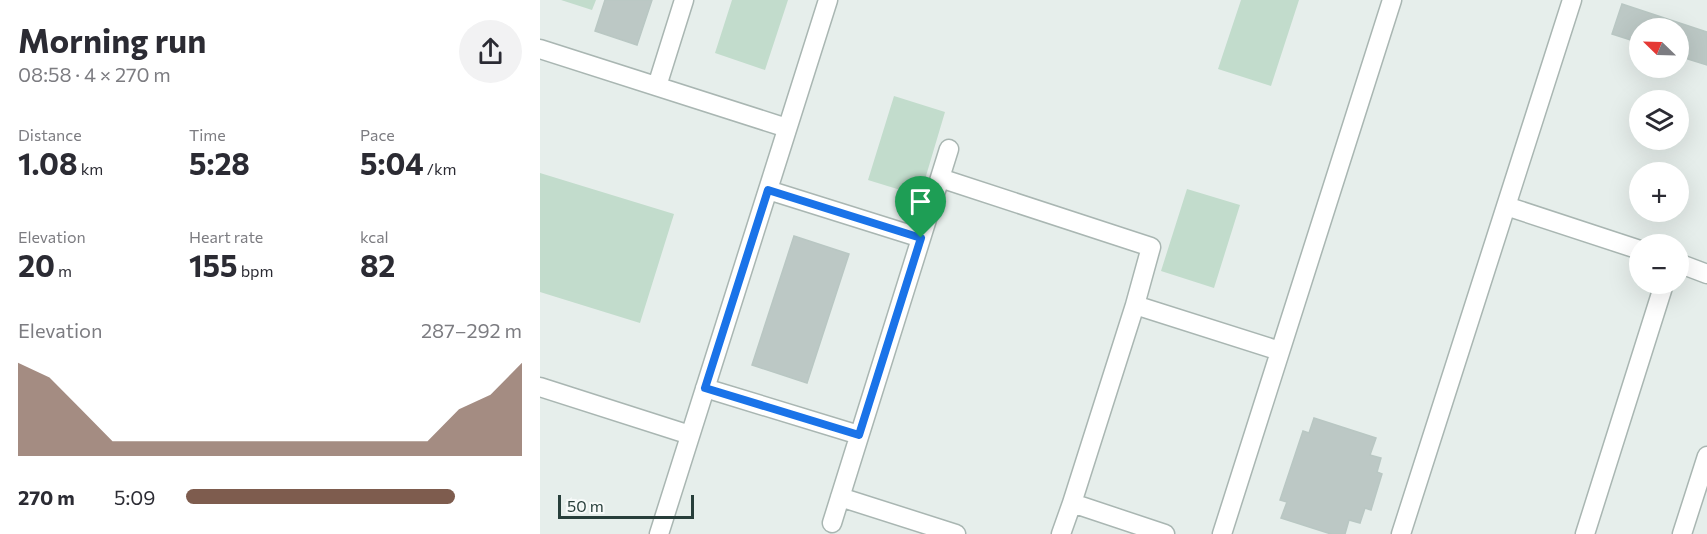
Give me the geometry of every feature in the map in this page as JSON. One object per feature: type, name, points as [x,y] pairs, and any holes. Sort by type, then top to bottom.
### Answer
[{"type":"lane","points":[[657,86],[684,0]]},
{"type":"lane","points":[[659,534],[828,0]]},
{"type":"lane","points":[[1222,534],[1392,0]]},
{"type":"lane","points":[[1401,534],[1572,0]]},
{"type":"lane","points":[[540,49],[787,128]]},
{"type":"lane","points":[[832,523],[949,149]]},
{"type":"lane","points":[[940,178],[1151,247],[1135,305],[1061,534]]},
{"type":"lane","points":[[768,190],[921,238]]},
{"type":"lane","points":[[1506,206],[1629,246]]},
{"type":"lane","points":[[1689,268],[1707,274]]},
{"type":"lane","points":[[1585,534],[1661,294]]},
{"type":"lane","points":[[1135,305],[1280,351]]},
{"type":"lane","points":[[540,387],[690,435]]},
{"type":"lane","points":[[705,388],[859,435]]},
{"type":"lane","points":[[1682,534],[1707,456]]},
{"type":"lane","points":[[840,497],[956,534]]},
{"type":"lane","points":[[1072,503],[1165,534]]},
{"type":"green space","points":[[561,0],[596,0],[592,10]]},
{"type":"green space","points":[[732,0],[788,0],[765,70],[715,53]]},
{"type":"green space","points":[[1241,0],[1299,0],[1271,86],[1218,69]]},
{"type":"green space","points":[[894,96],[945,112],[920,196],[868,180]]},
{"type":"green space","points":[[540,173],[674,214],[640,323],[540,292]]},
{"type":"green space","points":[[1187,189],[1240,205],[1214,288],[1161,271]]},
{"type":"building","points":[[605,0],[652,0],[637,45],[595,31]]},
{"type":"building","points":[[1622,4],[1664,18],[1629,18],[1629,39],[1612,34]]},
{"type":"building","points":[[1689,26],[1707,32],[1707,65],[1689,59]]},
{"type":"building","points":[[794,236],[849,254],[807,383],[752,365]]},
{"type":"building","points":[[1314,418],[1376,438],[1370,455],[1381,458],[1377,472],[1382,474],[1371,510],[1365,508],[1360,523],[1349,520],[1345,534],[1331,534],[1281,518],[1287,502],[1280,500],[1303,431],[1309,433]]},
{"type":"route","points":[[768,190],[921,238],[859,435],[705,388],[768,190]]}]
